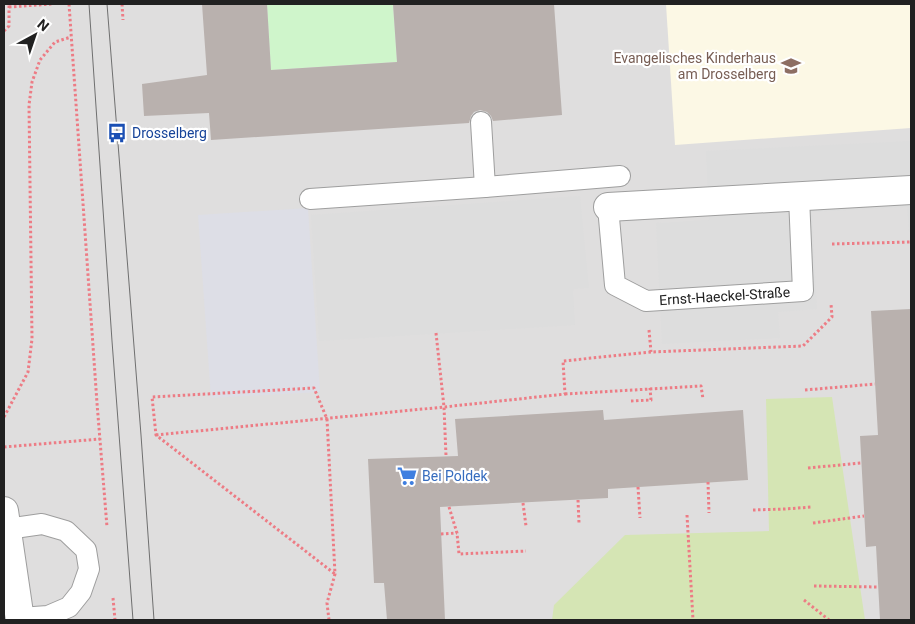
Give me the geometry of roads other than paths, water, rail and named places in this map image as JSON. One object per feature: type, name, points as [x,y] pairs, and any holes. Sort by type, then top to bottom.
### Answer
[{"type":"street","name":"Ernst-Haeckel-Straße","points":[[608,207],[911,190]]},
{"type":"street","points":[[5,520],[20,619]]},
{"type":"lane","points":[[480,122],[485,187]]},
{"type":"lane","points":[[310,199],[620,176]]},
{"type":"lane","name":"Ernst-Haeckel-Straße","points":[[608,207],[615,284],[646,301],[803,292],[799,197]]},
{"type":"lane","points":[[5,520],[42,524],[66,531],[86,550],[89,570],[81,592],[69,607],[48,616],[20,619]]},
{"type":"tram line","points":[[89,4],[133,620]]},
{"type":"tram line","points":[[107,4],[154,620]]},
{"type":"place","name":"Evangelisches Kinderhaus am Drosselberg","points":[[791,66]]},
{"type":"place","name":"Drosselberg","points":[[117,133]]},
{"type":"place","name":"Bei Poldek","points":[[407,476]]}]
